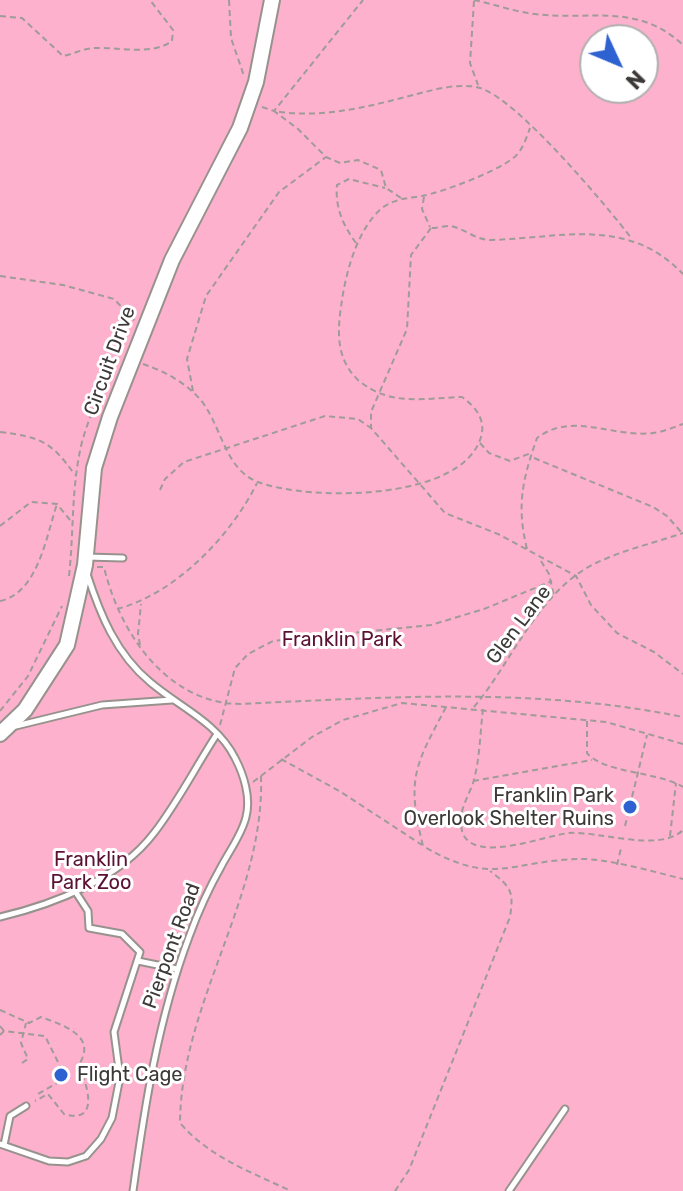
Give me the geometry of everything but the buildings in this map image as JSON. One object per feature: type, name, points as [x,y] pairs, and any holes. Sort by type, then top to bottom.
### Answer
[{"type":"main road","name":"Circuit Drive","points":[[4,731],[44,684],[67,645],[85,561],[94,468],[131,360],[172,260],[240,128],[256,82],[272,0]]},
{"type":"lane","points":[[85,561],[123,558]]},
{"type":"lane","name":"Pierpont Road","points":[[85,561],[97,604],[125,657],[217,734],[235,757],[245,785],[246,820],[199,911],[177,969],[151,1066],[133,1191]]},
{"type":"lane","points":[[4,731],[102,705],[173,700]]},
{"type":"lane","points":[[0,917],[75,891],[112,870],[153,834],[217,734]]},
{"type":"lane","points":[[26,1106],[10,1116],[2,1145],[49,1161],[68,1162],[86,1156],[101,1139],[112,1118],[120,1077],[114,1032],[140,952],[122,934],[89,928],[88,911],[75,891]]},
{"type":"lane","points":[[138,961],[177,969]]},
{"type":"lane","points":[[509,1191],[565,1109]]},
{"type":"path","points":[[0,16],[22,18],[63,56],[95,48],[123,51],[166,45],[172,41],[173,30],[150,0]]},
{"type":"path","points":[[229,0],[231,38],[244,75],[242,87]]},
{"type":"path","points":[[274,111],[363,0]]},
{"type":"path","points":[[479,87],[470,63],[474,0],[535,14],[621,15],[663,26],[683,45]]},
{"type":"path","points":[[259,106],[299,116],[370,107],[459,87],[479,87],[504,100],[575,171],[632,239]]},
{"type":"path","points":[[274,111],[298,129],[326,157],[340,163],[358,160],[381,170],[386,188]]},
{"type":"path","points":[[131,360],[166,374],[194,393],[207,408],[227,451],[257,482],[315,495],[375,492],[416,483],[463,463],[479,442],[484,426],[477,410],[462,397],[414,401],[379,395],[343,363],[338,339],[343,290],[357,244],[381,209],[513,159],[530,128]]},
{"type":"path","points":[[194,393],[187,359],[206,296],[279,192],[326,157]]},
{"type":"path","points":[[357,244],[345,228],[336,201],[337,185],[349,179],[386,188],[403,199]]},
{"type":"path","points":[[424,195],[422,209],[431,228]]},
{"type":"path","points":[[371,428],[371,412],[407,329],[411,255],[431,228],[451,226],[490,240],[544,235],[632,239],[657,249],[683,274]]},
{"type":"path","points":[[0,276],[114,299],[129,316],[111,376],[88,421],[75,476],[68,580]]},
{"type":"path","points":[[160,490],[165,479],[184,462],[227,451],[325,416],[358,419],[371,428],[445,513],[498,534],[576,576],[591,605],[617,633],[654,652],[683,674]]},
{"type":"path","points":[[527,550],[520,521],[523,475],[537,438],[548,430],[569,424],[651,433],[683,424]]},
{"type":"path","points":[[0,432],[41,439],[56,450],[75,476]]},
{"type":"path","points":[[479,442],[489,453],[510,461],[532,455],[653,507],[683,533]]},
{"type":"path","points":[[117,609],[142,602],[228,531],[257,482]]},
{"type":"path","points":[[0,526],[31,502],[57,504],[66,512],[71,525]]},
{"type":"path","points":[[0,601],[12,599],[28,585],[57,504]]},
{"type":"path","name":"Glen Lane","points":[[474,707],[554,597],[576,576],[595,564],[683,533]]},
{"type":"path","points":[[539,558],[552,581],[554,597]]},
{"type":"path","points":[[100,567],[104,567],[117,609],[141,648],[178,684],[225,703],[484,695],[638,708],[683,717]]},
{"type":"path","points":[[217,734],[235,668],[248,654],[273,641],[431,625],[484,609],[552,581]]},
{"type":"path","points":[[0,711],[24,684],[65,598]]},
{"type":"path","points":[[141,648],[138,634],[142,602]]},
{"type":"path","points":[[245,785],[312,737],[359,713],[402,703],[587,719],[683,744]]},
{"type":"path","points":[[423,846],[414,797],[415,766],[447,706]]},
{"type":"path","points":[[483,708],[473,781],[461,820],[463,834],[472,844],[486,849],[543,836],[582,832],[636,840],[670,837],[683,830]]},
{"type":"path","points":[[587,719],[587,753],[594,760]]},
{"type":"path","points":[[625,826],[647,734]]},
{"type":"path","points":[[281,759],[341,792],[423,846],[473,869],[513,870],[582,859],[683,879]]},
{"type":"path","points":[[473,781],[594,760],[636,770],[683,787]]},
{"type":"path","points":[[261,776],[256,850],[210,976],[180,1089],[180,1123],[195,1141],[227,1161],[291,1191]]},
{"type":"path","points":[[670,837],[676,783]]},
{"type":"path","points":[[617,866],[621,848]]},
{"type":"path","points":[[395,1191],[409,1170],[510,917],[513,896],[505,883],[489,871]]},
{"type":"path","points":[[0,1010],[27,1022],[41,1017],[82,1037],[86,1052],[78,1066],[90,1089],[90,1101],[84,1110],[71,1116],[55,1107],[48,1094],[26,1106]]},
{"type":"path","points":[[22,1063],[28,1059],[21,1043],[27,1022]]},
{"type":"path","points":[[0,1026],[4,1031],[45,1036],[66,1078],[38,1094]]},
{"type":"path","points":[[0,1035],[4,1031]]},
{"type":"green space","name":"Franklin Park","points":[[0,0],[683,0],[683,1191],[0,1191]]},
{"type":"place","name":"Franklin Park Overlook Shelter Ruins","points":[[630,807]]},
{"type":"place","name":"Flight Cage","points":[[61,1075]]},
{"type":"park label","name":"Franklin Park Zoo","points":[[91,872]]}]
